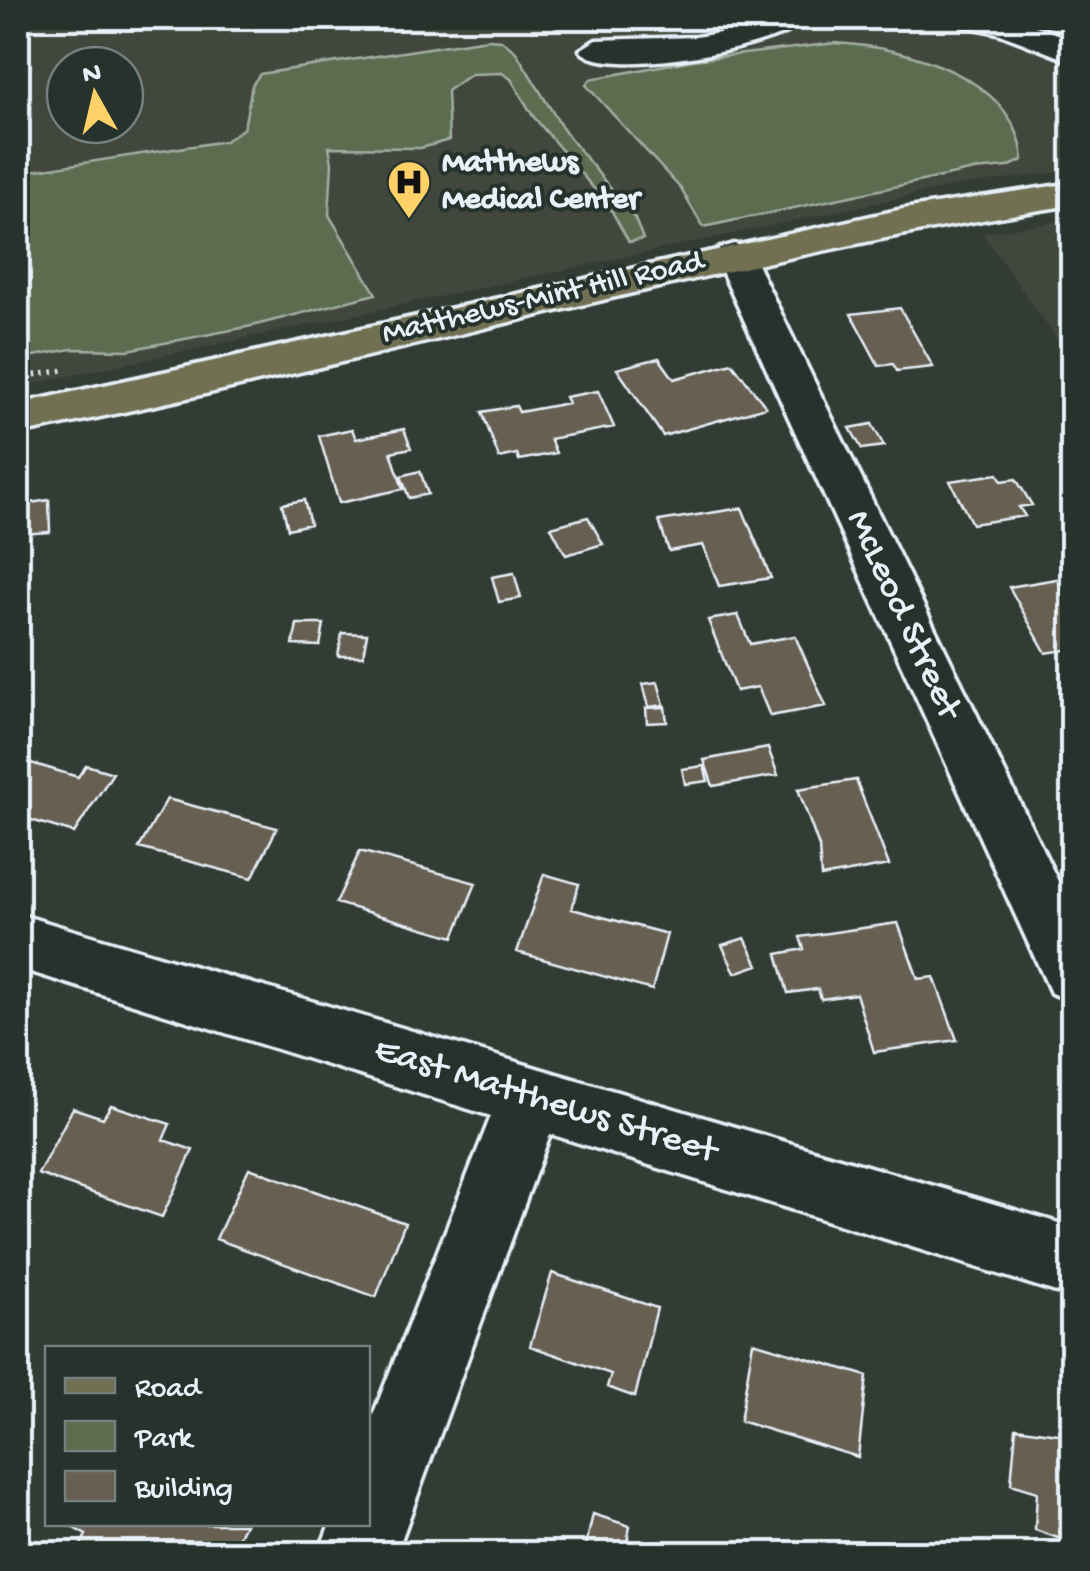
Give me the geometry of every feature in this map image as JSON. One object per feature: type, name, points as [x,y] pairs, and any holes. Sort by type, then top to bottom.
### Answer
[{"type":"main road","name":"Matthews-Mint Hill Road","points":[[18,419],[734,256],[903,220],[1072,194]]},
{"type":"street","points":[[596,50],[700,45],[742,37],[791,18]]},
{"type":"street","points":[[973,18],[1072,52]]},
{"type":"street","name":"McLeod Street","points":[[734,256],[1072,973]]},
{"type":"street","name":"East Matthews Street","points":[[18,941],[1072,1262]]},
{"type":"street","points":[[370,1520],[530,1099]]},
{"type":"street","points":[[357,1554],[368,1526]]},
{"type":"shaded area","name":"Matthews Medical Center","points":[[18,18],[1072,18],[1072,170],[951,187],[18,387]]},
{"type":"shaded area","points":[[1072,219],[1072,361],[982,233]]},
{"type":"green space","points":[[501,40],[516,52],[563,129],[635,219],[643,239],[629,242],[610,208],[533,116],[511,79],[502,73],[471,74],[447,91],[449,140],[421,148],[329,147],[329,215],[376,294],[252,326],[128,350],[72,349],[18,359],[18,173],[225,141],[244,128],[252,85],[260,74]]},
{"type":"green space","points":[[836,43],[894,51],[924,60],[980,88],[1001,107],[1016,131],[1023,160],[1008,167],[974,170],[703,227],[681,189],[586,85],[591,79],[693,60]]},
{"type":"building","points":[[900,308],[933,367],[897,371],[893,364],[879,366],[851,314]]},
{"type":"building","points":[[659,358],[674,379],[732,363],[766,407],[663,436],[617,369]]},
{"type":"building","points":[[598,391],[614,427],[550,439],[556,453],[519,460],[517,454],[499,458],[482,412],[516,406],[519,412],[568,403],[565,397]]},
{"type":"building","points":[[872,424],[884,446],[862,449],[850,428]]},
{"type":"building","points":[[352,429],[356,439],[404,429],[411,448],[391,452],[403,489],[339,503],[319,436]]},
{"type":"building","points":[[420,471],[428,494],[409,498],[401,476]]},
{"type":"building","points":[[998,474],[1002,481],[1016,479],[1032,505],[1019,507],[1025,516],[972,524],[950,481]]},
{"type":"building","points":[[49,500],[50,532],[18,534],[18,505]]},
{"type":"building","points":[[304,500],[310,524],[288,529],[282,504]]},
{"type":"building","points":[[742,508],[771,578],[719,586],[703,545],[669,551],[659,521]]},
{"type":"building","points":[[588,517],[603,544],[566,555],[551,527]]},
{"type":"building","points":[[514,573],[521,598],[499,602],[492,577]]},
{"type":"building","points":[[1057,579],[1072,606],[1072,649],[1046,653],[1009,587]]},
{"type":"building","points":[[738,615],[750,644],[795,636],[826,706],[770,716],[758,687],[736,691],[708,620]]},
{"type":"building","points":[[297,624],[324,624],[320,646],[293,645]]},
{"type":"building","points":[[342,633],[367,634],[363,656],[338,656]]},
{"type":"building","points":[[658,682],[664,705],[649,707],[643,684]]},
{"type":"building","points":[[665,707],[667,722],[647,723],[646,708]]},
{"type":"building","points":[[768,748],[778,775],[713,786],[704,760]]},
{"type":"building","points":[[21,760],[78,777],[86,765],[113,773],[74,833],[18,816]]},
{"type":"building","points":[[704,766],[708,781],[685,784],[682,769]]},
{"type":"building","points":[[856,780],[889,865],[821,877],[819,847],[798,789]]},
{"type":"building","points":[[167,799],[277,828],[252,878],[139,848]]},
{"type":"building","points":[[360,851],[476,883],[454,937],[336,903]]},
{"type":"building","points":[[544,874],[579,884],[572,909],[667,934],[652,990],[517,952]]},
{"type":"building","points":[[898,923],[918,979],[934,977],[957,1040],[874,1052],[856,994],[821,999],[818,989],[788,993],[777,954],[804,949],[800,937]]},
{"type":"building","points":[[745,938],[758,965],[735,973],[722,945]]},
{"type":"building","points":[[111,1105],[170,1124],[163,1140],[193,1150],[162,1217],[38,1174],[73,1108],[103,1118]]},
{"type":"building","points":[[249,1168],[405,1223],[376,1297],[216,1239]]},
{"type":"building","points":[[552,1273],[657,1308],[635,1397],[607,1387],[611,1374],[530,1346]]},
{"type":"building","points":[[753,1342],[867,1376],[858,1457],[740,1421]]},
{"type":"building","points":[[1016,1428],[1072,1436],[1072,1543],[1035,1530],[1037,1492],[1011,1484]]},
{"type":"building","points":[[593,1514],[630,1526],[625,1554],[584,1554]]},
{"type":"building","points":[[70,1526],[244,1526],[230,1554],[204,1554],[186,1543],[181,1554],[76,1554],[86,1535]]},
{"type":"place","name":"Matthews Medical Center","points":[[409,220]]}]
